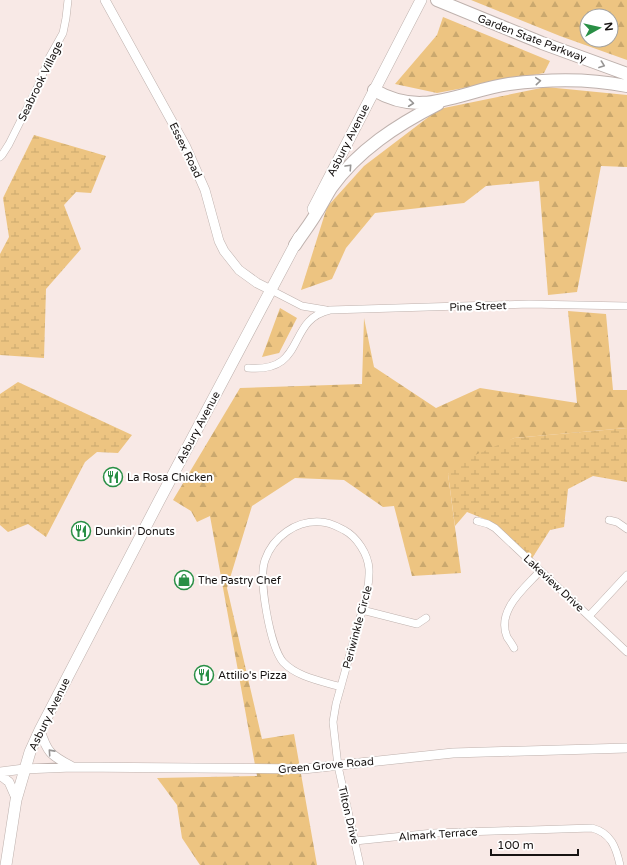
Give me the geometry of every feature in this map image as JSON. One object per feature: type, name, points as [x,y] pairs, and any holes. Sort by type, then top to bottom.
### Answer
[{"type":"highway","name":"Garden State Parkway","points":[[443,2],[542,43],[627,74]]},
{"type":"highway","points":[[374,90],[386,97],[408,103],[423,103],[446,101],[495,87],[542,80],[582,80],[627,86]]},
{"type":"highway","points":[[295,245],[317,213],[331,188],[355,161],[381,138],[398,126],[446,101]]},
{"type":"main road","name":"Asbury Avenue","points":[[6,865],[16,798],[30,752],[40,730],[180,461],[295,245],[421,0]]},
{"type":"street","name":"Seabrook Village","points":[[0,157],[38,86],[49,58],[63,33],[68,0]]},
{"type":"street","name":"Essex Road","points":[[105,0],[186,147],[205,190],[219,241],[224,251],[240,270],[257,283],[271,290]]},
{"type":"street","name":"Pine Street","points":[[271,290],[302,306],[330,310],[529,304],[627,306]]},
{"type":"street","name":"Pine Street","points":[[248,368],[267,368],[280,363],[288,355],[311,318],[330,310]]},
{"type":"street","points":[[609,520],[617,522],[627,529]]},
{"type":"street","name":"Lakeview Drive","points":[[477,521],[495,528],[627,652]]},
{"type":"street","name":"Periwinkle Circle","points":[[338,766],[333,722],[368,587],[369,567],[364,553],[357,541],[346,531],[333,525],[321,522],[306,523],[281,535],[271,547],[264,561],[263,578],[269,626],[275,648],[283,661],[296,672],[341,687]]},
{"type":"street","points":[[514,648],[507,636],[506,631],[508,610],[515,598],[540,571]]},
{"type":"street","points":[[589,616],[627,575]]},
{"type":"street","points":[[362,610],[417,624],[426,618]]},
{"type":"street","points":[[40,730],[48,750],[57,758],[72,767]]},
{"type":"street","name":"Green Grove Road","points":[[0,772],[24,769],[72,767],[303,770],[453,753],[627,748]]},
{"type":"street","name":"Tilton Drive","points":[[338,766],[360,865]]},
{"type":"street","points":[[0,775],[9,782],[16,798]]},
{"type":"street","name":"Almark Terrace","points":[[355,841],[433,832],[592,828],[604,833],[612,841],[616,848],[620,865]]},
{"type":"green space","points":[[471,0],[627,0],[627,60],[594,48],[619,48],[619,8],[579,8],[579,43]]},
{"type":"green space","points":[[443,17],[550,61],[544,73],[437,93],[395,84],[437,35]]},
{"type":"green space","points":[[546,87],[627,95],[627,167],[601,166],[577,292],[548,295],[539,181],[486,186],[464,203],[375,213],[346,248],[332,279],[301,290],[327,207],[364,166],[439,109]]},
{"type":"green space","points":[[34,135],[106,156],[91,193],[76,192],[64,205],[81,249],[46,289],[44,358],[0,355],[0,254],[9,237],[3,198]]},
{"type":"green space","points":[[280,308],[297,318],[279,353],[262,357]]},
{"type":"green space","points":[[568,311],[606,314],[613,390],[627,390],[627,428],[514,438],[448,474],[461,573],[412,576],[394,506],[383,507],[344,480],[295,478],[252,506],[227,588],[262,739],[294,734],[317,865],[200,865],[182,838],[177,805],[157,778],[257,776],[210,516],[197,522],[191,511],[173,500],[240,388],[362,384],[364,318],[374,367],[436,408],[480,388],[577,403]]},
{"type":"green space","points":[[18,382],[132,435],[118,453],[97,452],[85,462],[46,537],[28,524],[8,532],[0,525],[0,394]]},
{"type":"green space","points":[[627,428],[627,482],[593,476],[568,489],[564,527],[550,530],[531,560],[487,520],[467,512],[455,526],[448,474],[459,462],[514,438]]},
{"type":"place","name":"La Rosa Chicken","points":[[113,477]]},
{"type":"place","name":"Dunkin' Donuts","points":[[81,531]]},
{"type":"place","name":"The Pastry Chef","points":[[184,580]]},
{"type":"place","name":"Attilio's Pizza","points":[[204,675]]}]
